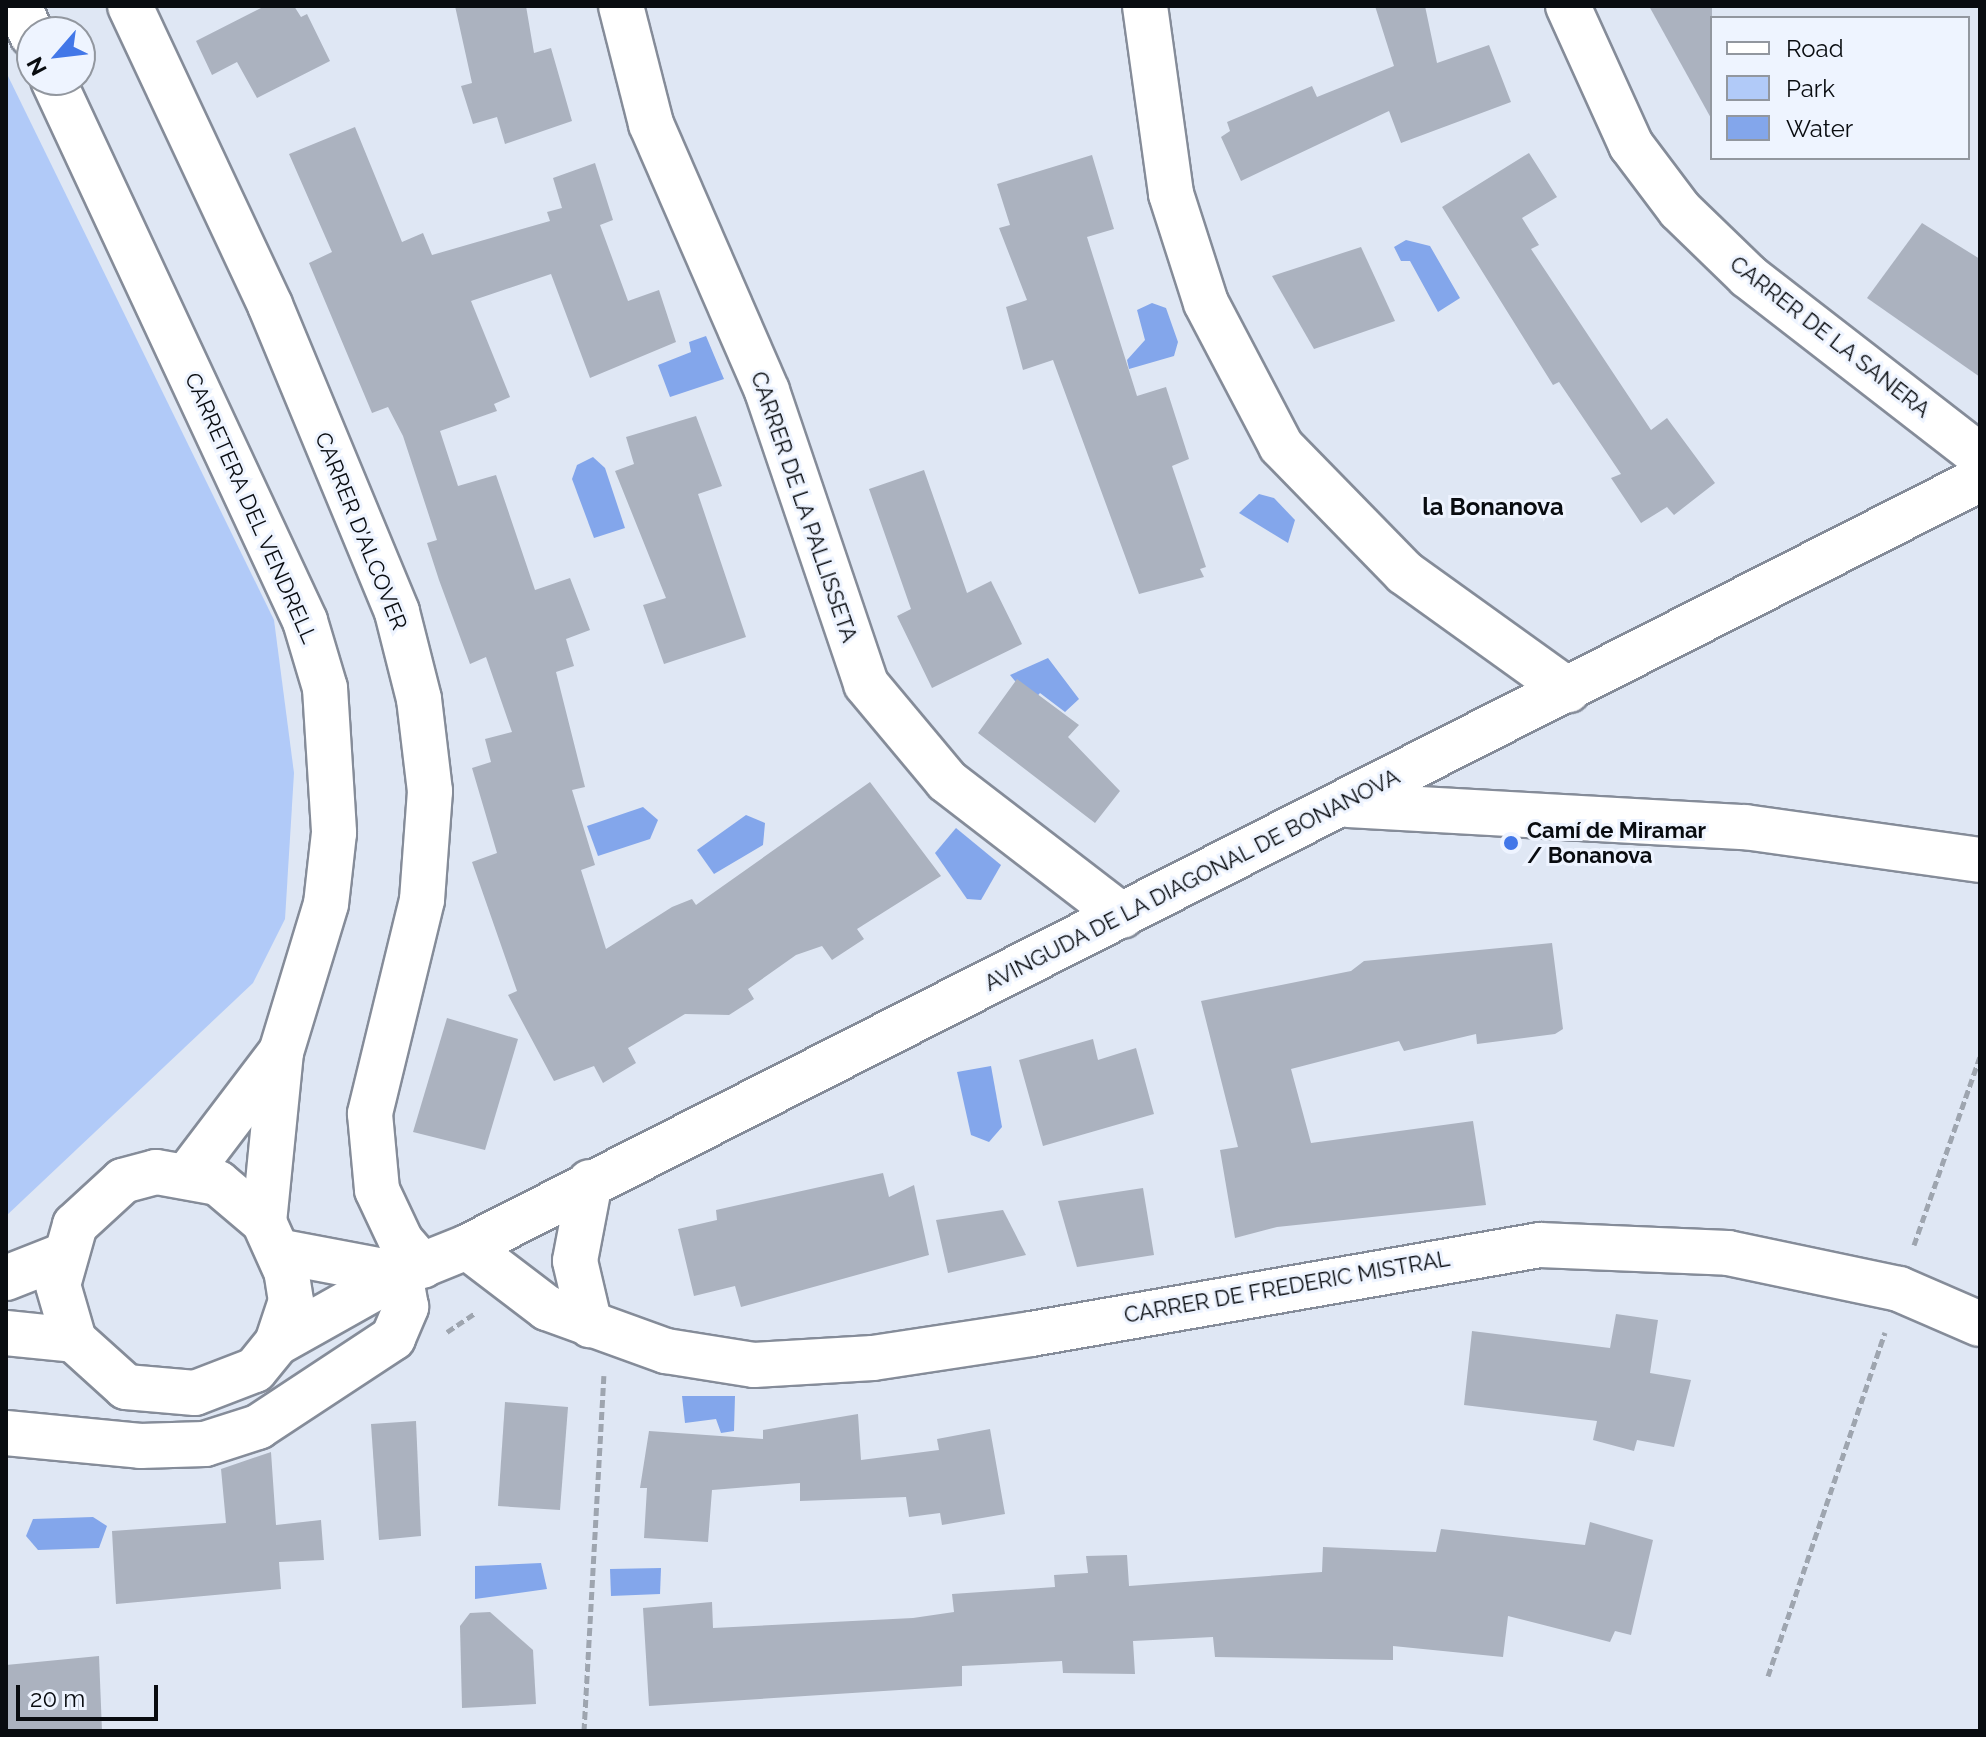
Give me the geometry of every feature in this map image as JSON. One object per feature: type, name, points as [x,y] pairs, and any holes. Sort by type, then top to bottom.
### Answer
[{"type":"street","name":"CARRER D'ALCOVER","points":[[130,6],[282,334],[397,612],[419,699],[430,791],[422,900],[370,1114],[377,1190],[412,1270]]},
{"type":"street","name":"CARRER DE LA PALLISSETA","points":[[621,6],[651,124],[767,391],[866,684],[947,781],[1122,916]]},
{"type":"street","points":[[1145,6],[1171,194],[1206,303],[1281,446],[1405,573],[1568,690]]},
{"type":"street","name":"CARRER DE LA SANERA","points":[[1568,6],[1631,145],[1680,210],[1748,276],[1980,456]]},
{"type":"street","name":"CARRETERA DEL VENDRELL","points":[[60,96],[299,607],[325,688],[335,760],[326,904],[281,1052],[271,1236]]},
{"type":"street","name":"AVINGUDA DE LA DIAGONAL DE BONANOVA","points":[[277,1343],[412,1270],[467,1247],[1980,479]]},
{"type":"street","points":[[1341,805],[1745,827],[1980,860]]},
{"type":"street","name":"CARRETERA DEL VENDRELL","points":[[189,1173],[281,1052]]},
{"type":"street","points":[[189,1173],[244,1199],[271,1236],[291,1301],[277,1343],[255,1370],[195,1393],[161,1396],[126,1387],[74,1340],[58,1285],[62,1256],[82,1216],[123,1181],[189,1173]]},
{"type":"street","points":[[590,1182],[575,1261],[598,1342]]},
{"type":"street","points":[[6,1433],[140,1446],[205,1444],[258,1427],[393,1338],[406,1307],[412,1270],[271,1236]]},
{"type":"street","name":"CARRER DE FREDERIC MISTRAL","points":[[467,1247],[547,1308],[598,1342],[754,1365],[873,1358],[1540,1245],[1728,1253],[1899,1289],[1980,1324]]},
{"type":"street","points":[[6,1278],[62,1256]]},
{"type":"street","points":[[6,1333],[74,1340]]},
{"type":"path","points":[[1910,1255],[1980,1057]]},
{"type":"path","points":[[1768,1676],[1888,1323]]},
{"type":"path","points":[[584,1731],[598,1342]]},
{"type":"green space","points":[[6,72],[274,620],[294,773],[285,919],[253,983],[6,1216]]},
{"type":"water","points":[[1406,240],[1430,246],[1460,298],[1438,312],[1410,261],[1401,261],[1394,247]]},
{"type":"water","points":[[1152,303],[1166,308],[1178,342],[1174,356],[1129,369],[1127,360],[1145,340],[1137,310]]},
{"type":"water","points":[[706,336],[724,379],[670,397],[658,365],[691,352],[689,342]]},
{"type":"water","points":[[593,457],[605,468],[625,528],[594,538],[572,479],[577,465]]},
{"type":"water","points":[[1259,494],[1274,498],[1295,520],[1288,543],[1239,513]]},
{"type":"water","points":[[1048,658],[1079,699],[1065,712],[1040,693],[1032,702],[1010,675]]},
{"type":"water","points":[[643,807],[658,820],[650,839],[598,856],[587,826]]},
{"type":"water","points":[[746,815],[765,823],[763,845],[714,874],[697,850]]},
{"type":"water","points":[[956,828],[1001,865],[981,900],[967,899],[935,853]]},
{"type":"water","points":[[991,1066],[1002,1127],[989,1142],[971,1135],[957,1072]]},
{"type":"water","points":[[682,1396],[735,1396],[734,1431],[721,1433],[716,1419],[685,1423]]},
{"type":"water","points":[[93,1517],[107,1526],[99,1548],[38,1550],[26,1536],[33,1519]]},
{"type":"water","points":[[541,1563],[547,1589],[475,1599],[475,1566]]},
{"type":"water","points":[[661,1568],[660,1594],[611,1596],[610,1569]]},
{"type":"building","points":[[265,6],[294,6],[301,17],[307,14],[330,61],[257,98],[237,62],[212,75],[196,41]]},
{"type":"building","points":[[455,6],[526,6],[534,53],[551,48],[572,121],[505,144],[497,117],[473,124],[461,86],[472,83]]},
{"type":"building","points":[[1375,6],[1425,6],[1437,63],[1489,45],[1511,102],[1401,143],[1389,111],[1241,181],[1221,137],[1230,131],[1227,122],[1312,86],[1317,97],[1394,66]]},
{"type":"building","points":[[1649,6],[1712,6],[1710,116]]},
{"type":"building","points":[[355,127],[402,242],[423,233],[432,255],[550,221],[547,212],[562,208],[553,178],[595,163],[613,220],[600,225],[628,301],[659,290],[676,342],[590,378],[551,274],[471,301],[510,397],[494,404],[497,411],[440,431],[458,486],[496,475],[535,590],[570,578],[590,630],[566,639],[574,666],[556,672],[585,787],[572,790],[595,865],[581,870],[606,949],[672,907],[692,899],[696,905],[870,782],[941,876],[857,929],[864,939],[832,960],[822,946],[796,955],[748,989],[754,999],[729,1015],[685,1014],[628,1048],[636,1063],[603,1083],[594,1066],[554,1081],[508,995],[517,991],[472,862],[497,853],[472,768],[491,762],[485,739],[512,732],[486,657],[470,664],[439,580],[427,543],[437,540],[403,436],[388,407],[372,413],[309,263],[332,252],[289,154]]},
{"type":"building","points":[[1529,153],[1557,197],[1522,218],[1539,245],[1531,249],[1651,430],[1667,418],[1715,483],[1674,515],[1667,507],[1641,523],[1611,478],[1621,474],[1559,382],[1553,385],[1442,207]]},
{"type":"building","points":[[1092,155],[1114,229],[1087,237],[1137,396],[1166,387],[1189,459],[1172,466],[1206,567],[1200,569],[1204,577],[1139,594],[1053,360],[1023,370],[1006,307],[1027,300],[999,228],[1010,225],[997,184]]},
{"type":"building","points":[[1922,223],[1980,259],[1980,377],[1867,298]]},
{"type":"building","points":[[1361,247],[1395,321],[1314,349],[1272,276]]},
{"type":"building","points":[[696,416],[722,486],[698,494],[746,637],[664,664],[643,605],[666,598],[615,471],[634,464],[626,437]]},
{"type":"building","points":[[924,470],[967,593],[991,581],[1022,644],[932,688],[897,616],[911,609],[869,489]]},
{"type":"building","points":[[1017,679],[1079,725],[1068,737],[1120,791],[1095,823],[978,733]]},
{"type":"building","points":[[1552,943],[1563,1029],[1555,1034],[1477,1044],[1476,1034],[1404,1051],[1399,1041],[1291,1069],[1311,1143],[1473,1121],[1486,1205],[1277,1227],[1235,1238],[1220,1150],[1238,1147],[1201,1001],[1351,971],[1364,961]]},
{"type":"building","points":[[447,1018],[518,1039],[485,1150],[413,1132]]},
{"type":"building","points":[[1093,1039],[1098,1060],[1136,1048],[1154,1114],[1043,1146],[1019,1060]]},
{"type":"building","points":[[883,1173],[889,1197],[914,1185],[929,1255],[741,1307],[735,1286],[694,1296],[678,1229],[717,1220],[716,1210]]},
{"type":"building","points":[[1143,1188],[1154,1255],[1077,1267],[1058,1201]]},
{"type":"building","points":[[1003,1210],[1026,1255],[948,1273],[936,1220]]},
{"type":"building","points":[[1616,1314],[1658,1320],[1650,1373],[1691,1380],[1674,1447],[1637,1440],[1634,1451],[1593,1440],[1597,1421],[1464,1405],[1472,1331],[1610,1348]]},
{"type":"building","points":[[505,1402],[568,1407],[560,1510],[498,1506]]},
{"type":"building","points":[[858,1414],[861,1460],[939,1450],[937,1439],[990,1429],[1005,1514],[942,1525],[940,1513],[909,1517],[906,1497],[800,1501],[800,1483],[712,1490],[708,1542],[644,1538],[647,1488],[640,1488],[649,1431],[763,1439],[763,1430]]},
{"type":"building","points":[[416,1421],[421,1536],[379,1540],[371,1424]]},
{"type":"building","points":[[271,1452],[276,1525],[321,1520],[324,1560],[279,1562],[281,1589],[116,1604],[112,1531],[226,1523],[221,1469]]},
{"type":"building","points":[[1590,1522],[1653,1540],[1631,1635],[1615,1631],[1610,1642],[1508,1616],[1503,1657],[1393,1646],[1393,1660],[1215,1657],[1213,1637],[1133,1641],[1135,1674],[1063,1673],[1062,1661],[962,1666],[962,1686],[649,1706],[643,1608],[712,1602],[713,1628],[913,1618],[954,1612],[952,1594],[1055,1587],[1054,1575],[1088,1573],[1086,1556],[1127,1555],[1129,1586],[1322,1572],[1323,1547],[1436,1552],[1441,1529],[1585,1545]]},
{"type":"building","points":[[490,1612],[533,1650],[536,1704],[462,1708],[460,1626],[470,1613]]},
{"type":"building","points":[[99,1656],[102,1731],[6,1730],[6,1665]]},
{"type":"place","name":"Camí de Miramar / Bonanova","points":[[1511,843]]},
{"type":"district","name":"la Bonanova","points":[[1493,507]]}]
